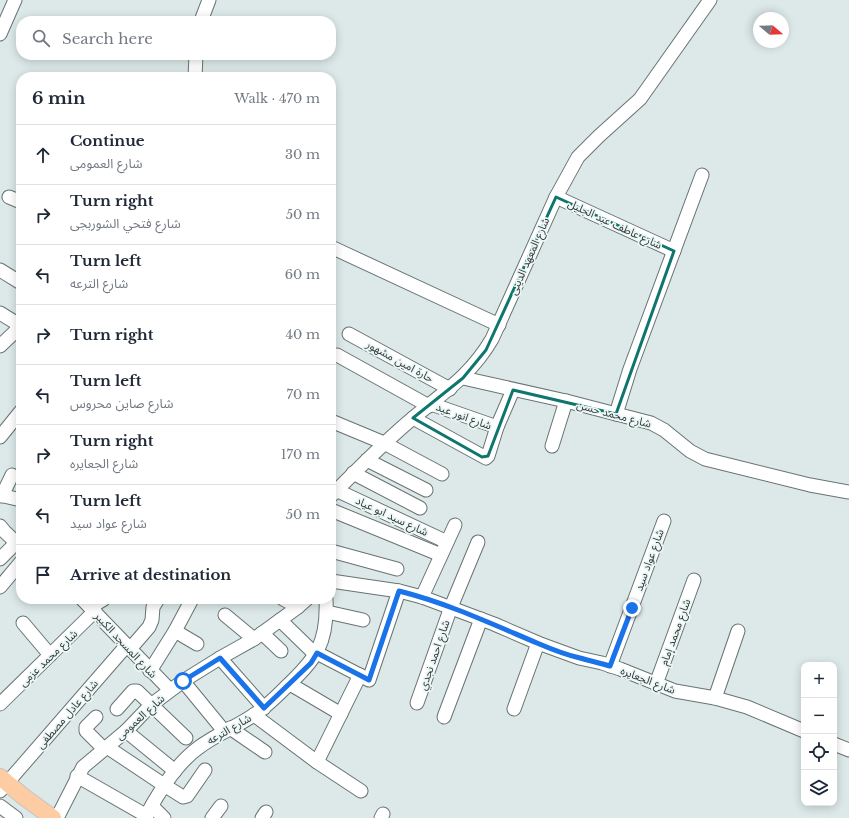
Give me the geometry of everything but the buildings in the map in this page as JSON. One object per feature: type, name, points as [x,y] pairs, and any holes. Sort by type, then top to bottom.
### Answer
[{"type":"main road","points":[[2,784],[53,818]]},
{"type":"street","points":[[0,34],[15,0]]},
{"type":"street","points":[[204,16],[209,0]]},
{"type":"street","name":"شارع المعهد الدينى","points":[[336,491],[384,444],[413,418],[450,389],[479,360],[499,325],[556,197],[578,157],[640,99],[710,0]]},
{"type":"street","points":[[195,72],[196,60]]},
{"type":"street","points":[[616,414],[630,369],[702,175]]},
{"type":"street","name":"شارع عاطف عبد الجليل","points":[[556,197],[674,251]]},
{"type":"street","points":[[336,249],[499,325]]},
{"type":"street","points":[[0,270],[16,280]]},
{"type":"street","points":[[0,313],[16,323]]},
{"type":"street","points":[[0,346],[16,331]]},
{"type":"street","name":"حارة امين مشهور","points":[[349,334],[450,389]]},
{"type":"street","name":"شارع انور عيد","points":[[337,355],[430,405],[497,427]]},
{"type":"street","name":"شارع محمد حسن","points":[[462,378],[566,401],[644,421],[658,426],[690,451],[713,462],[810,485],[849,492]]},
{"type":"street","points":[[413,418],[486,458],[488,456],[497,427],[513,390]]},
{"type":"street","points":[[552,446],[566,401]]},
{"type":"street","points":[[1,433],[16,416]]},
{"type":"street","points":[[336,425],[384,444],[442,474]]},
{"type":"street","points":[[367,460],[426,490]]},
{"type":"street","points":[[354,473],[420,508]]},
{"type":"street","points":[[12,475],[1,495],[16,499]]},
{"type":"street","name":"شارع سيد ابو عياد","points":[[336,494],[447,542]]},
{"type":"street","points":[[336,512],[442,555]]},
{"type":"street","name":"شارع عواد سيد","points":[[610,666],[664,521]]},
{"type":"street","points":[[422,597],[455,525]]},
{"type":"street","points":[[2,532],[16,543]]},
{"type":"street","name":"شارع احمد نجدي","points":[[418,703],[451,608],[478,542]]},
{"type":"street","points":[[0,559],[16,547]]},
{"type":"street","points":[[336,552],[397,569]]},
{"type":"street","points":[[0,587],[16,568]]},
{"type":"street","name":"شارع محمد إمام","points":[[656,684],[694,580]]},
{"type":"street","name":"شارع الجعايره","points":[[336,582],[399,591],[422,597],[480,619],[538,644],[579,658],[610,666],[675,691],[715,698],[747,707],[801,730]]},
{"type":"street","points":[[317,762],[341,714],[364,677],[399,591]]},
{"type":"street","name":"شارع عادل مصطفى","points":[[2,784],[128,647],[149,627],[153,604]]},
{"type":"street","points":[[150,670],[175,631],[189,604]]},
{"type":"street","name":"شارع العمومى","points":[[57,818],[77,776],[83,767],[126,731],[151,705],[183,681],[258,636],[301,604]]},
{"type":"street","points":[[327,605],[363,620]]},
{"type":"street","name":"شارع الترعه","points":[[148,813],[175,771],[197,748],[227,729],[259,712],[311,663],[325,629],[327,605]]},
{"type":"street","name":"شارع المسجد الكبير","points":[[89,606],[170,690]]},
{"type":"street","name":"شارع محمد عزمى","points":[[0,704],[50,655],[89,606]]},
{"type":"street","points":[[225,615],[280,651]]},
{"type":"street","points":[[444,716],[480,619]]},
{"type":"street","points":[[280,620],[316,654],[364,677]]},
{"type":"street","points":[[23,623],[50,655]]},
{"type":"street","points":[[175,631],[197,644]]},
{"type":"street","points":[[715,698],[738,631]]},
{"type":"street","points":[[514,709],[538,644]]},
{"type":"street","points":[[220,658],[259,712],[317,762],[361,791]]},
{"type":"street","points":[[183,681],[227,729],[265,752]]},
{"type":"street","points":[[290,684],[341,714]]},
{"type":"street","points":[[117,709],[132,692],[136,690],[186,738]]},
{"type":"street","points":[[96,717],[86,727],[86,732],[105,748],[182,796],[185,796],[206,770]]},
{"type":"street","points":[[126,731],[175,771]]},
{"type":"street","points":[[837,745],[849,750]]},
{"type":"street","points":[[77,776],[148,813],[164,818]]},
{"type":"street","points":[[0,806],[16,818]]},
{"type":"street","points":[[212,818],[221,806]]},
{"type":"highlighted area","points":[[556,197],[674,251],[616,414],[513,390],[488,456],[482,457],[413,418],[463,378],[486,350]]},
{"type":"route","points":[[183,681],[220,658],[264,708],[311,663],[317,653],[369,680],[399,591],[422,597],[494,624],[538,644],[579,658],[610,666],[632,608]]}]
